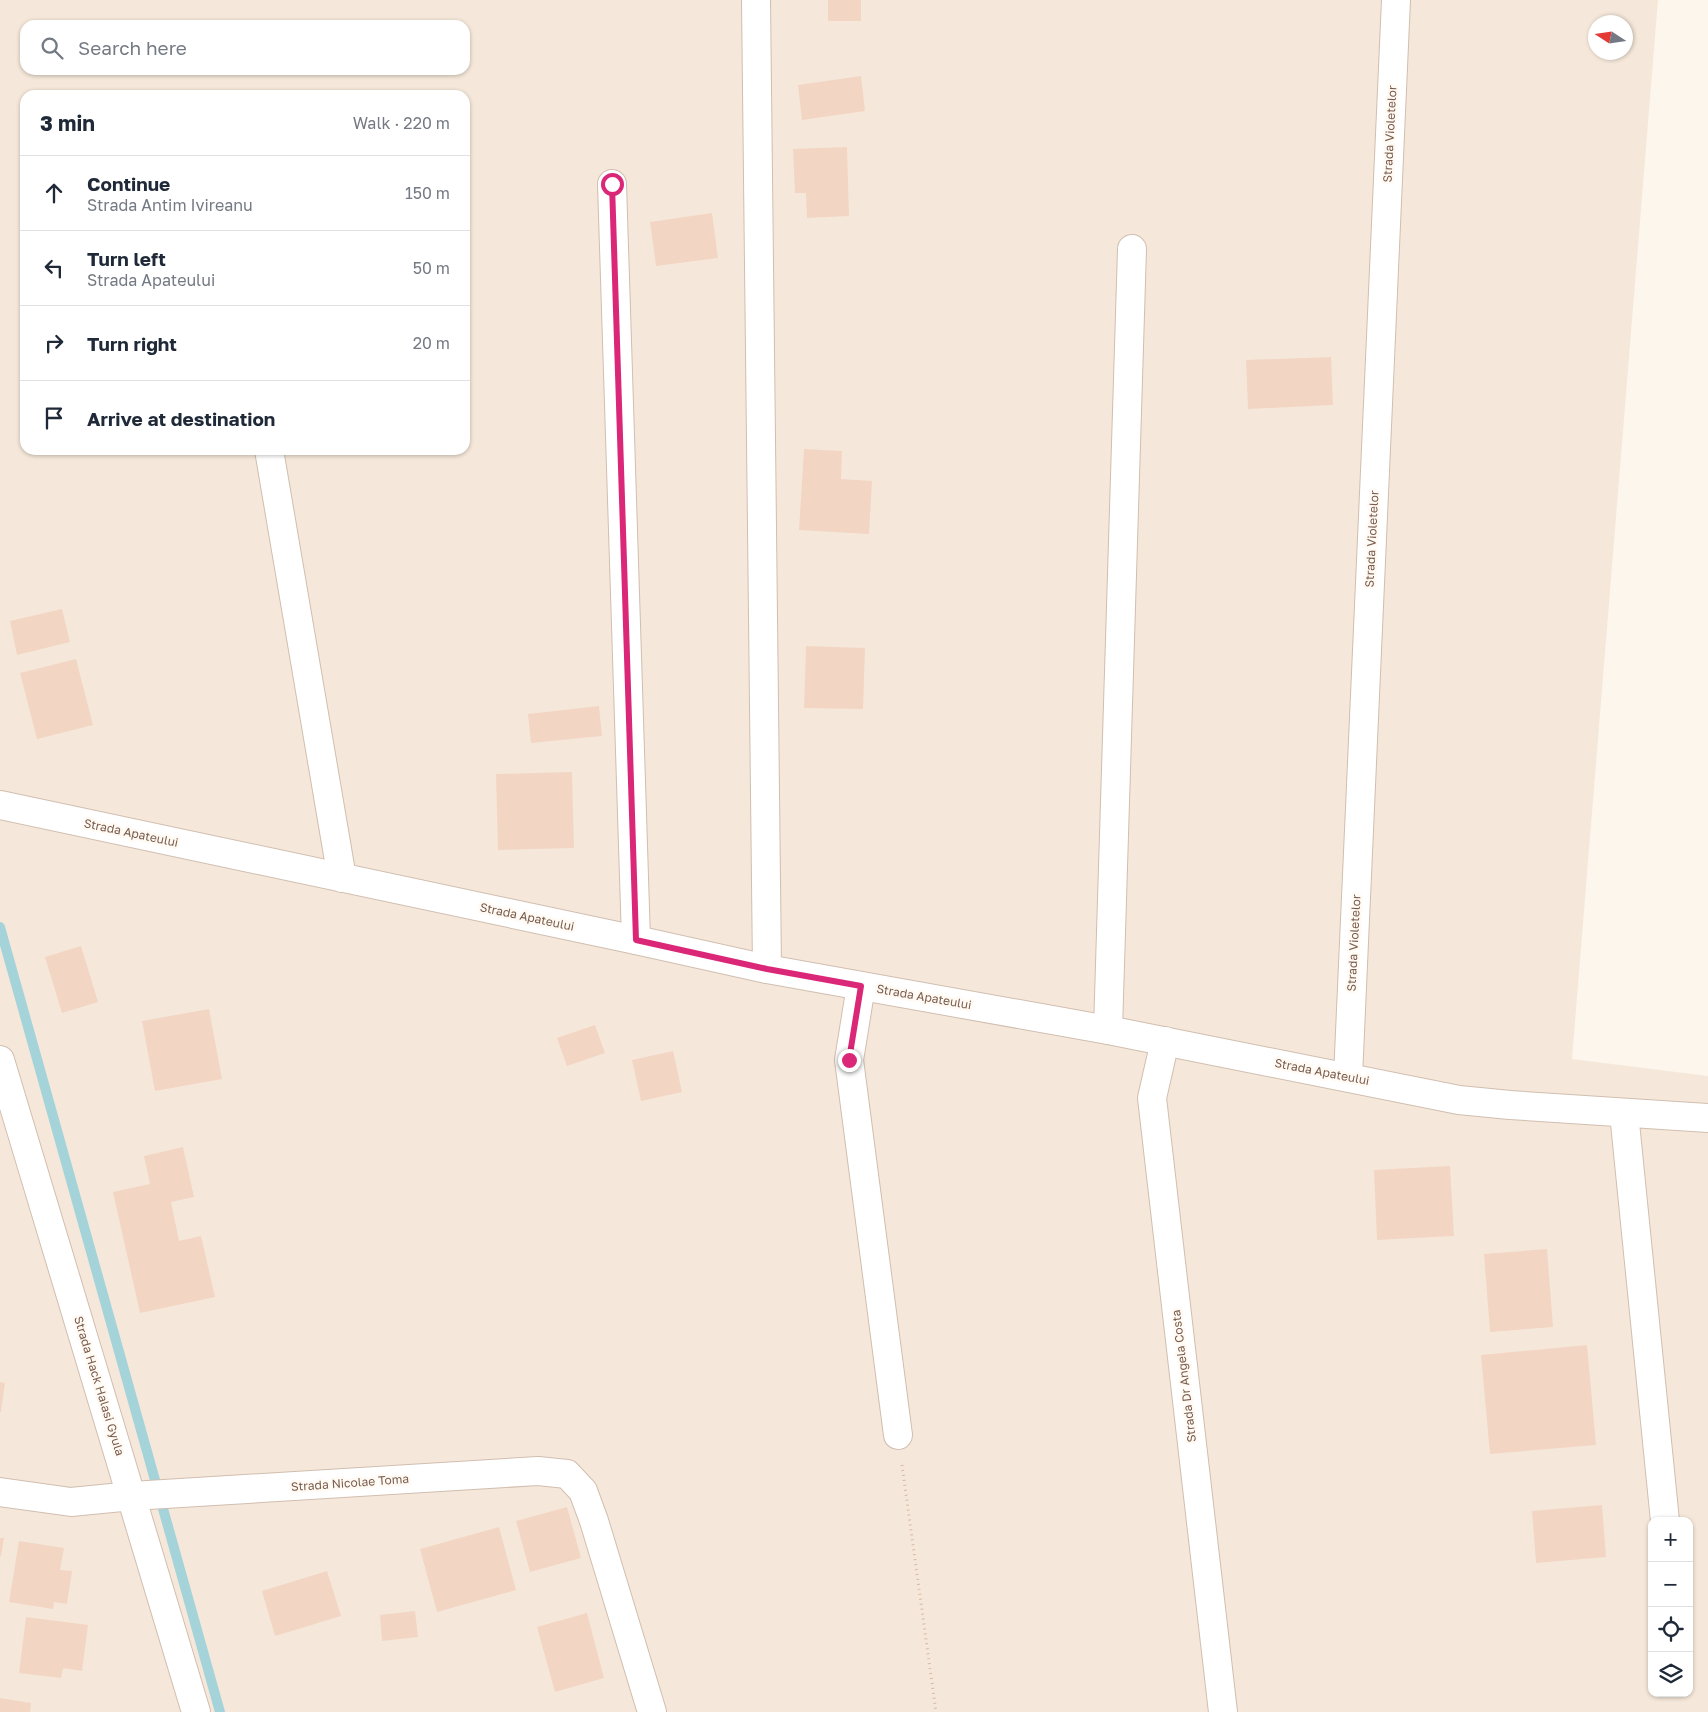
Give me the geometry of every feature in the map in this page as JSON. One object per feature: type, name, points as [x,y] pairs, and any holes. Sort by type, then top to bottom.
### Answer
[{"type":"street","points":[[756,0],[767,969]]},
{"type":"street","name":"Strada Violetelor","points":[[1348,1077],[1396,0]]},
{"type":"street","points":[[612,184],[636,940]]},
{"type":"street","points":[[1108,1030],[1132,249]]},
{"type":"street","points":[[270,455],[342,878]]},
{"type":"street","name":"Strada Apateului","points":[[1,801],[342,878],[767,969],[1108,1030],[1459,1100],[1708,1118]]},
{"type":"street","points":[[861,986],[849,1060],[898,1435]]},
{"type":"street","name":"Strada Dr Angela Costa","points":[[1165,1041],[1152,1098],[1223,1712]]},
{"type":"street","name":"Strada Hack Halasi Gyula","points":[[0,1060],[196,1712]]},
{"type":"street","points":[[1624,1113],[1665,1517]]},
{"type":"street","name":"Strada Nicolae Toma","points":[[0,1492],[71,1502],[132,1496],[538,1472],[567,1474],[583,1491],[594,1521],[652,1712]]},
{"type":"path","points":[[898,1435],[936,1712]]},
{"type":"shaded area","points":[[0,0],[1658,0],[1572,1059],[1708,1076],[1708,1712],[0,1712]]},
{"type":"building","points":[[828,0],[861,0],[861,21],[828,21]]},
{"type":"building","points":[[861,76],[865,111],[802,120],[798,85]]},
{"type":"building","points":[[847,147],[849,216],[807,218],[806,193],[795,193],[793,149]]},
{"type":"building","points":[[712,213],[718,258],[656,266],[650,222]]},
{"type":"building","points":[[1331,357],[1333,405],[1248,409],[1246,360]]},
{"type":"building","points":[[804,449],[842,451],[841,479],[872,481],[869,534],[799,530]]},
{"type":"building","points":[[62,609],[70,642],[17,655],[10,621]]},
{"type":"building","points":[[806,646],[865,648],[863,709],[804,708]]},
{"type":"building","points":[[76,659],[93,725],[37,739],[20,673]]},
{"type":"building","points":[[599,706],[602,736],[531,743],[528,714]]},
{"type":"building","points":[[572,772],[574,848],[498,850],[496,774]]},
{"type":"building","points":[[81,946],[98,1002],[62,1013],[45,957]]},
{"type":"building","points":[[209,1009],[222,1079],[155,1091],[142,1021]]},
{"type":"building","points":[[595,1025],[605,1053],[567,1066],[557,1038]]},
{"type":"building","points":[[673,1051],[682,1092],[641,1101],[632,1060]]},
{"type":"building","points":[[183,1147],[194,1197],[171,1202],[179,1241],[201,1236],[215,1297],[140,1313],[113,1192],[150,1184],[144,1156]]},
{"type":"building","points":[[1450,1166],[1454,1236],[1377,1240],[1374,1170]]},
{"type":"building","points":[[1547,1249],[1553,1327],[1490,1332],[1484,1254]]},
{"type":"building","points":[[1587,1345],[1596,1445],[1490,1454],[1481,1355]]},
{"type":"building","points":[[0,1382],[5,1383],[1,1412],[0,1412]]},
{"type":"building","points":[[1602,1505],[1606,1557],[1536,1563],[1532,1511]]},
{"type":"building","points":[[567,1507],[581,1558],[530,1572],[516,1521]]},
{"type":"building","points":[[499,1527],[516,1590],[437,1612],[420,1549]]},
{"type":"building","points":[[0,1538],[4,1538],[1,1556],[0,1556]]},
{"type":"building","points":[[19,1541],[64,1548],[60,1570],[72,1571],[67,1604],[54,1602],[53,1609],[9,1602]]},
{"type":"building","points":[[327,1571],[341,1616],[275,1636],[262,1591]]},
{"type":"building","points":[[415,1611],[418,1637],[382,1641],[380,1615]]},
{"type":"building","points":[[587,1613],[604,1678],[555,1692],[537,1627]]},
{"type":"building","points":[[26,1617],[88,1625],[82,1671],[63,1668],[61,1678],[19,1673]]},
{"type":"building","points":[[0,1698],[31,1703],[30,1712],[0,1712]]},
{"type":"waterway","points":[[0,927],[220,1712]]},
{"type":"route","points":[[612,184],[636,940],[767,969],[861,986],[849,1060]]}]
